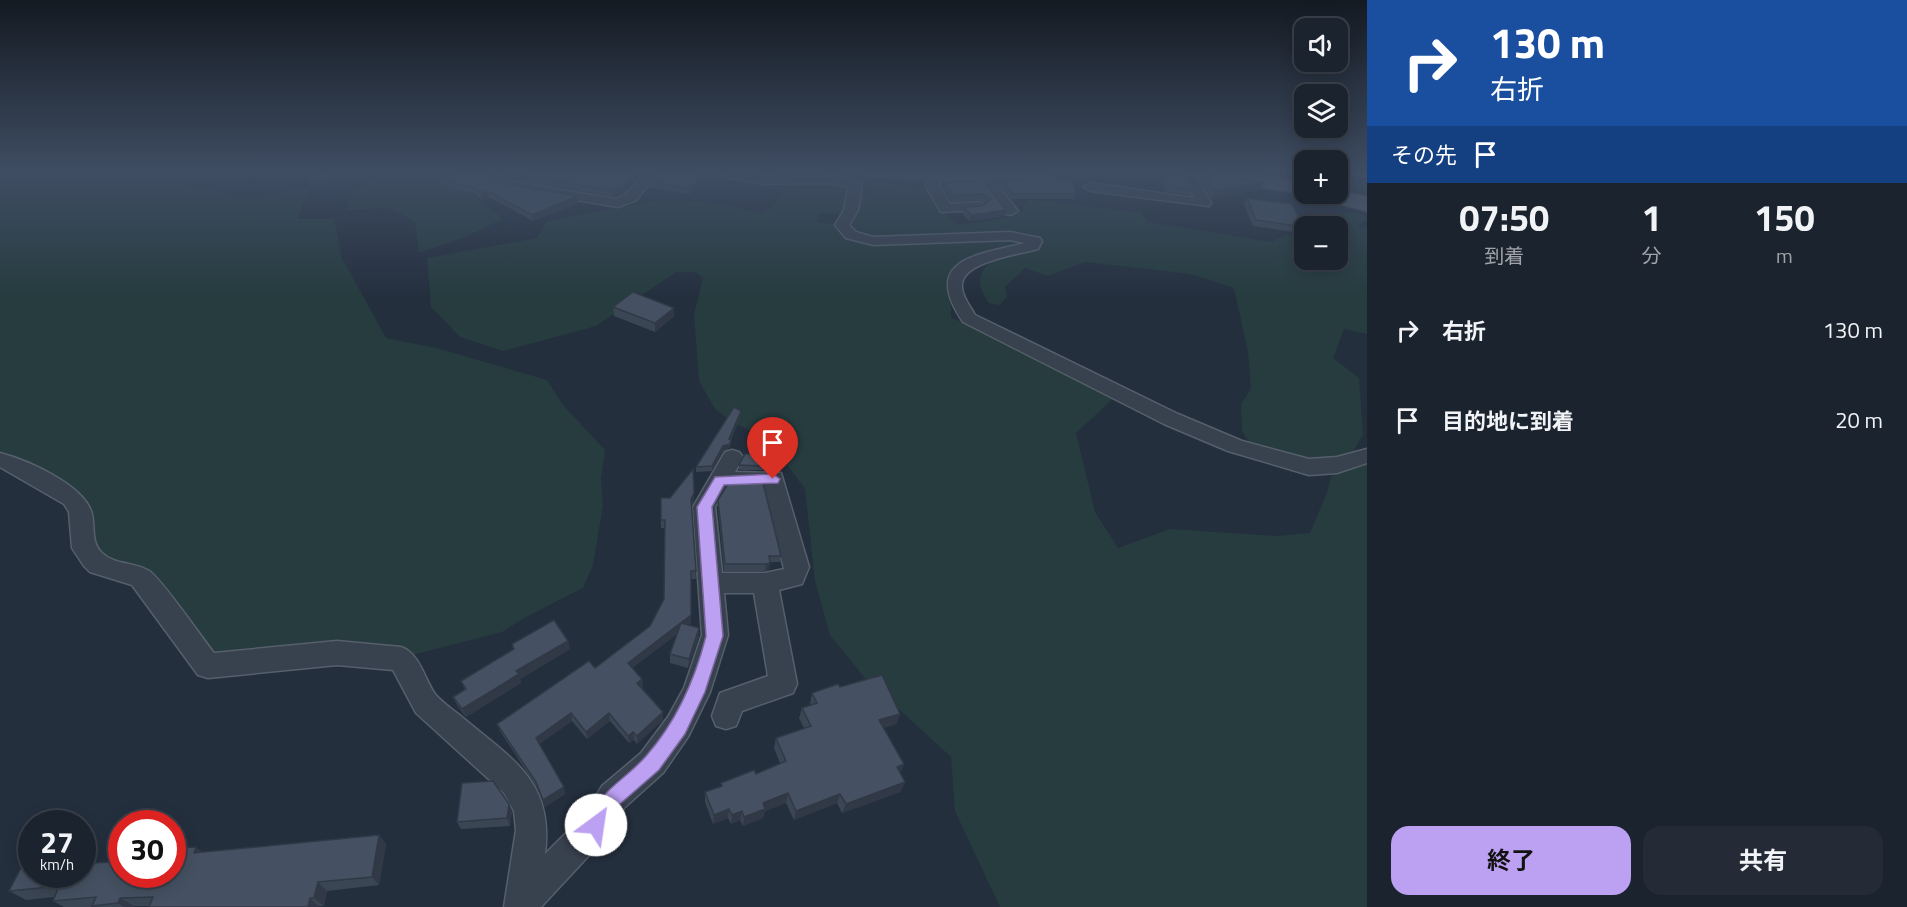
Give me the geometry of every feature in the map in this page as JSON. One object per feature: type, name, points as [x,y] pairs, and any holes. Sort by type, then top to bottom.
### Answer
[{"type":"street","points":[[849,213],[842,225],[851,235],[873,241],[1010,236],[1030,238],[1035,241],[1033,246],[970,261],[958,270],[953,289],[956,299],[969,318],[1171,419],[1235,446],[1309,467],[1336,465],[1367,456]]},
{"type":"street","points":[[521,905],[596,825],[613,797],[652,764],[678,727],[696,692],[715,636],[705,507],[732,458]]},
{"type":"street","points":[[0,460],[14,464],[72,498],[80,512],[84,548],[92,559],[99,565],[141,578],[208,666],[337,653],[401,659],[426,704],[515,782],[529,808],[532,830],[521,905]]},
{"type":"street","points":[[710,583],[765,583],[793,577],[797,567],[773,479],[720,480]]},
{"type":"street","points":[[726,716],[730,702],[783,684],[765,583]]},
{"type":"green space","points":[[0,213],[299,213],[297,219],[334,219],[342,258],[386,338],[436,348],[547,380],[563,405],[605,450],[601,479],[603,505],[593,565],[583,588],[524,618],[502,632],[412,655],[213,660],[146,573],[101,557],[50,475],[13,456],[0,456]]},
{"type":"green space","points":[[400,213],[496,213],[503,219],[467,236],[419,253],[415,222]]},
{"type":"green space","points":[[589,213],[836,213],[819,214],[816,222],[839,225],[864,241],[891,244],[1012,238],[1031,242],[968,261],[951,299],[951,318],[981,328],[1118,394],[1076,433],[1095,512],[1118,548],[1170,529],[1277,536],[1310,533],[1333,471],[1367,459],[1367,907],[1000,907],[955,811],[951,757],[864,677],[830,635],[815,581],[805,489],[768,439],[734,423],[715,409],[699,381],[694,314],[703,278],[695,272],[676,272],[596,326],[503,351],[460,337],[431,307],[427,258],[537,238],[547,221]]},
{"type":"green space","points":[[851,213],[945,213],[958,225],[1006,218],[1017,213],[1141,213],[1148,222],[1271,242],[1287,235],[1294,236],[1294,270],[1348,270],[1348,216],[1327,216],[1358,213],[1367,218],[1358,226],[1367,229],[1367,334],[1344,329],[1333,358],[1359,378],[1363,435],[1351,455],[1312,465],[1253,448],[1242,431],[1241,404],[1251,389],[1248,352],[1234,288],[1191,274],[1085,262],[1048,276],[1025,268],[1005,287],[1007,297],[999,305],[989,303],[982,289],[981,278],[984,269],[1003,255],[1040,241],[1029,235],[881,240],[857,235],[846,223]]},
{"type":"building","points":[[1253,213],[1297,213],[1298,216],[1294,216],[1294,226],[1256,220]]},
{"type":"building","points":[[633,292],[674,308],[655,323],[613,307]]},
{"type":"building","points":[[734,407],[741,411],[729,439],[730,444],[723,446],[712,466],[696,467]]},
{"type":"building","points":[[761,453],[763,466],[739,465],[745,454]]},
{"type":"building","points":[[693,469],[694,493],[691,499],[696,571],[691,571],[691,615],[628,663],[642,679],[637,683],[663,712],[637,736],[633,732],[628,736],[609,713],[586,732],[571,713],[536,738],[564,787],[543,800],[536,782],[497,724],[589,661],[595,668],[650,626],[664,599],[665,520],[661,520],[661,498],[670,498]]},
{"type":"building","points":[[763,483],[781,556],[769,556],[770,563],[766,564],[725,564],[718,500],[728,484]]},
{"type":"building","points":[[554,620],[568,641],[516,671],[519,674],[462,709],[453,697],[466,689],[461,681],[514,649],[512,644]]},
{"type":"building","points":[[681,623],[699,628],[689,659],[670,654]]},
{"type":"building","points":[[882,675],[900,714],[879,720],[904,764],[897,767],[905,782],[846,804],[840,794],[796,811],[788,793],[763,803],[765,809],[744,817],[742,811],[732,815],[729,809],[714,815],[705,792],[754,770],[756,774],[786,761],[776,738],[811,726],[802,708],[817,703],[812,693],[838,684],[840,687]]},
{"type":"building","points":[[493,781],[509,804],[507,818],[457,822],[462,783]]},
{"type":"building","points":[[379,835],[372,877],[318,882],[314,898],[310,898],[308,907],[149,907],[153,897],[120,898],[118,903],[92,906],[96,897],[53,901],[58,888],[96,888],[96,863],[108,862],[108,888],[186,888],[186,847],[196,847],[194,853]]},
{"type":"building","points":[[18,874],[18,888],[39,888],[9,891]]},
{"type":"route","points":[[596,825],[613,797],[652,764],[678,727],[696,692],[715,636],[705,507],[720,480],[773,479]]}]
